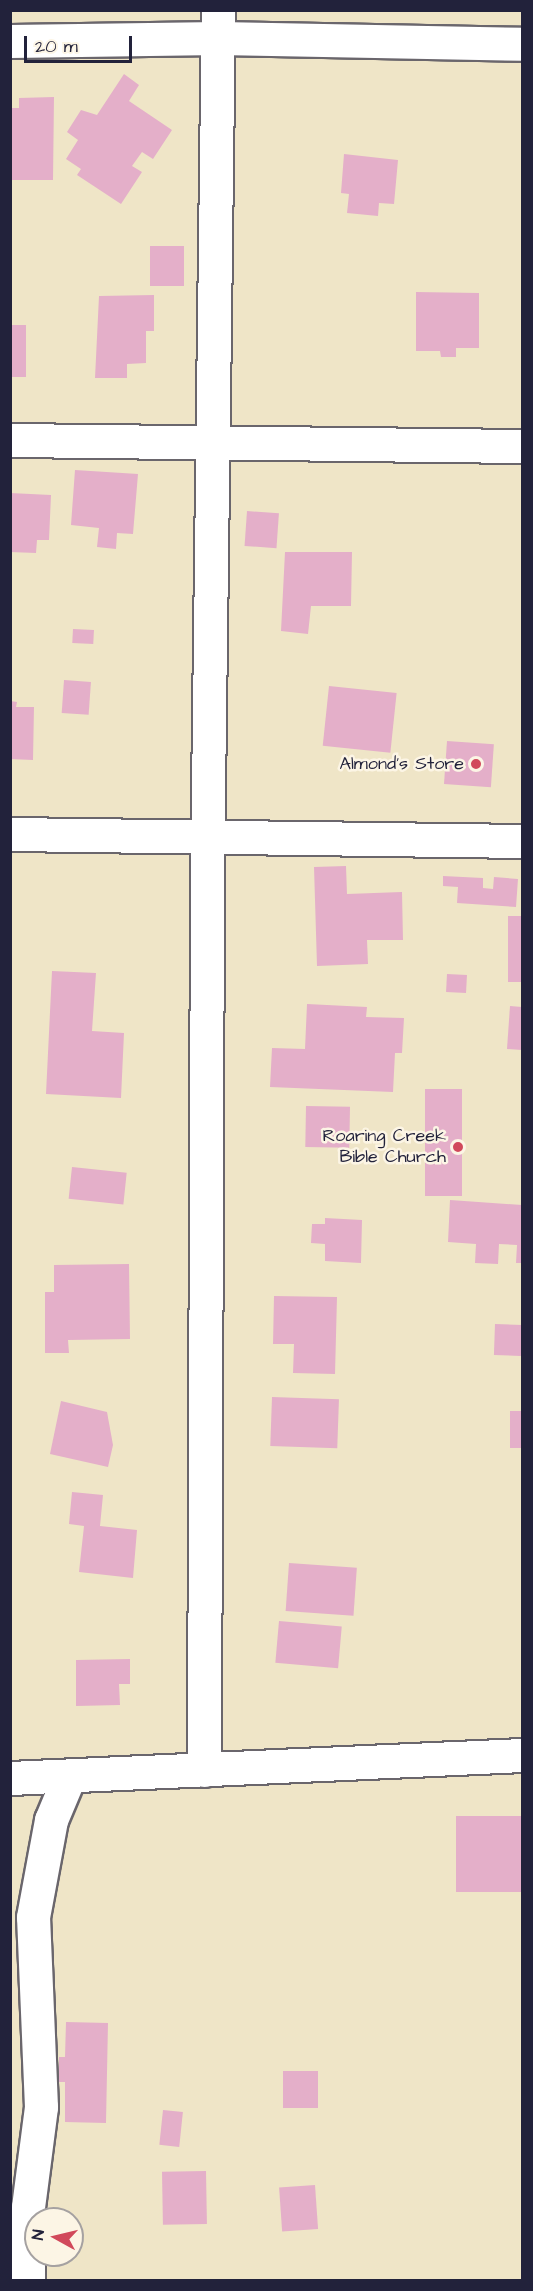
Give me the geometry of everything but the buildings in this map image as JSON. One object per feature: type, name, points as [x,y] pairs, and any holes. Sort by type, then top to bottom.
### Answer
[{"type":"street","points":[[10,41],[218,24],[522,44]]},
{"type":"street","points":[[204,1770],[207,835],[218,24]]},
{"type":"street","points":[[10,440],[522,446]]},
{"type":"street","points":[[10,834],[522,841]]},
{"type":"street","points":[[10,1778],[522,1755]]},
{"type":"street","points":[[28,2280],[28,2207],[41,2107],[33,1917],[51,1820],[69,1777]]},
{"type":"place","name":"Almond's Store","points":[[476,764]]},
{"type":"place","name":"Roaring Creek Bible Church","points":[[458,1147]]}]
